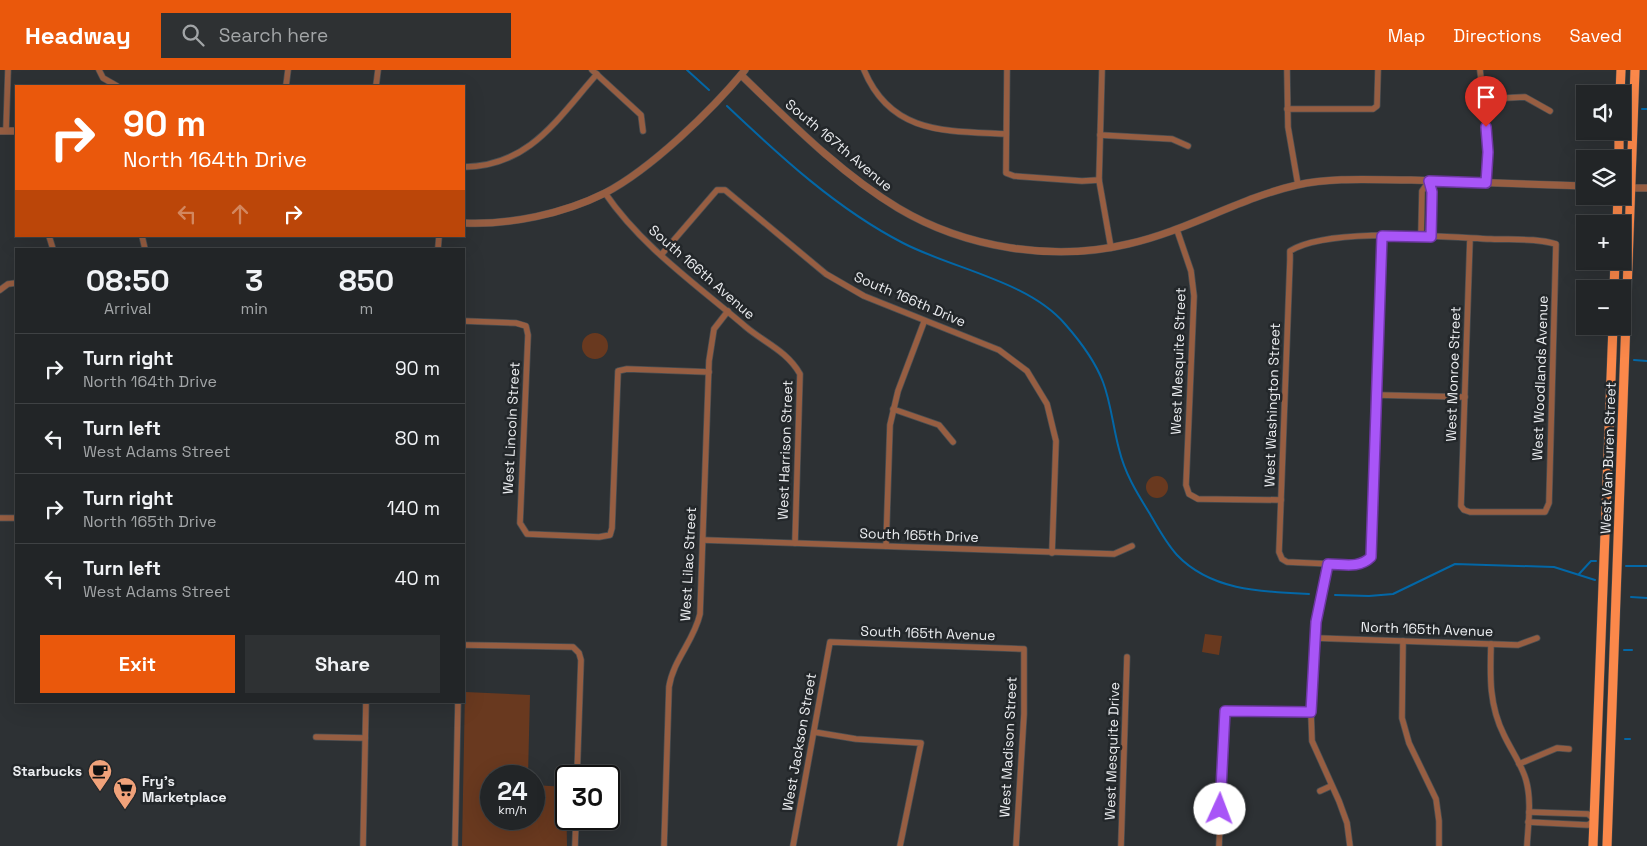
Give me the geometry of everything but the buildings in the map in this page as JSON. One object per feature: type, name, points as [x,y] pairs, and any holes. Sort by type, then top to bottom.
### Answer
[{"type":"main road","points":[[1620,85],[1621,70]]},
{"type":"main road","name":"West Van Buren Street","points":[[1629,150],[1635,70]]},
{"type":"main road","name":"West Van Buren Street","points":[[1607,846],[1616,631],[1626,205]]},
{"type":"main road","name":"West Van Buren Street","points":[[1593,846],[1613,335]]},
{"type":"main road","points":[[1605,564],[1610,588],[1609,626],[1616,631]]},
{"type":"main road","points":[[1595,820],[1609,820]]},
{"type":"street","points":[[3,131],[8,70]]},
{"type":"street","points":[[99,70],[103,78],[116,85]]},
{"type":"street","points":[[286,85],[288,70]]},
{"type":"street","points":[[376,85],[378,70]]},
{"type":"street","points":[[1008,70],[1006,173],[1014,176],[1082,181],[1099,180]]},
{"type":"street","points":[[1102,70],[1099,180],[1111,248]]},
{"type":"street","points":[[1287,70],[1287,109],[1290,146],[1298,185]]},
{"type":"street","points":[[1287,109],[1368,110],[1377,106],[1378,70]]},
{"type":"street","points":[[1480,70],[1488,152],[1486,183]]},
{"type":"street","points":[[865,71],[885,102],[923,127],[946,131],[1006,134]]},
{"type":"street","points":[[465,167],[505,160],[528,148],[595,72],[641,115],[643,131]]},
{"type":"street","points":[[465,223],[488,223],[531,217],[570,206],[605,193],[662,152],[743,73]]},
{"type":"street","name":"South 167th Avenue","points":[[743,73],[831,158],[878,195],[909,214],[953,233],[1003,247],[1054,252],[1080,252],[1111,248],[1177,230],[1275,191],[1298,185],[1356,179],[1576,186]]},
{"type":"street","points":[[1483,99],[1525,97],[1550,111]]},
{"type":"street","points":[[1100,135],[1172,139],[1188,146]]},
{"type":"street","points":[[1421,236],[1422,191],[1429,181]]},
{"type":"street","points":[[1429,181],[1432,192],[1431,237]]},
{"type":"street","points":[[1631,188],[1647,188]]},
{"type":"street","name":"South 166th Drive","points":[[661,255],[717,190],[726,190],[826,274],[864,296],[924,322],[999,350],[1027,371],[1047,404],[1056,441],[1052,552]]},
{"type":"street","name":"South 166th Avenue","points":[[605,193],[624,220],[661,255],[792,360]]},
{"type":"street","name":"West Mesquite Street","points":[[1177,230],[1191,272],[1194,296],[1186,485],[1189,494],[1198,499],[1281,500]]},
{"type":"street","name":"West Washington Street","points":[[1328,564],[1288,562],[1282,559],[1279,552],[1290,250],[1300,245],[1352,236],[1382,236]]},
{"type":"street","points":[[1350,846],[1347,824],[1312,741],[1311,712],[1315,638],[1328,564],[1354,565],[1365,563],[1371,557],[1382,236],[1470,238]]},
{"type":"street","name":"West Woodlands Avenue","points":[[1464,510],[1537,514],[1546,512],[1549,504],[1556,244],[1470,238]]},
{"type":"street","name":"West Monroe Street","points":[[1464,510],[1462,506],[1470,238]]},
{"type":"street","points":[[0,290],[15,282]]},
{"type":"street","name":"West Lilac Street","points":[[664,846],[669,687],[671,674],[696,630],[702,586],[709,372],[714,329],[728,310]]},
{"type":"street","name":"West Lincoln Street","points":[[465,321],[516,323],[526,326],[528,334],[520,523],[522,530],[527,534],[598,537],[610,534],[612,528],[618,371],[627,369],[709,372]]},
{"type":"street","points":[[886,546],[890,425],[893,409],[924,322]]},
{"type":"street","name":"West Harrison Street","points":[[792,360],[800,374],[795,543]]},
{"type":"street","points":[[1377,395],[1465,397]]},
{"type":"street","points":[[893,409],[939,425],[953,442]]},
{"type":"street","points":[[0,518],[15,518]]},
{"type":"street","name":"South 165th Drive","points":[[703,540],[1114,554],[1132,546]]},
{"type":"street","name":"North 165th Avenue","points":[[1315,638],[1518,645],[1538,638]]},
{"type":"street","points":[[1403,641],[1402,718],[1409,743],[1436,799],[1439,821],[1439,846]]},
{"type":"street","name":"South 165th Avenue","points":[[830,642],[1024,649]]},
{"type":"street","name":"West Jackson Street","points":[[794,846],[830,642]]},
{"type":"street","points":[[1491,644],[1490,684],[1492,702],[1497,719],[1526,779],[1529,812],[1527,846]]},
{"type":"street","points":[[465,645],[573,647],[579,653],[577,765]]},
{"type":"street","name":"West Madison Street","points":[[1016,846],[1024,714],[1024,649]]},
{"type":"street","name":"West Mesquite Drive","points":[[1121,846],[1127,657]]},
{"type":"street","points":[[363,846],[366,703]]},
{"type":"street","points":[[455,846],[458,703]]},
{"type":"street","points":[[1219,846],[1225,711],[1311,712]]},
{"type":"street","points":[[814,732],[856,739],[921,743],[900,846]]},
{"type":"street","points":[[316,736],[365,738]]},
{"type":"street","points":[[1519,764],[1557,748],[1569,749]]},
{"type":"street","points":[[1320,791],[1331,786]]},
{"type":"street","points":[[1528,822],[1584,825],[1595,820],[1588,814],[1529,812]]},
{"type":"street","points":[[575,846],[576,830]]},
{"type":"shaded area","points":[[595,333],[604,337],[608,346],[604,355],[595,359],[586,355],[582,346],[586,337]]},
{"type":"shaded area","points":[[1157,476],[1165,479],[1168,487],[1165,495],[1157,498],[1149,495],[1146,487],[1149,479]]},
{"type":"shaded area","points":[[1205,634],[1222,636],[1219,655],[1202,652]]},
{"type":"shaded area","points":[[465,692],[530,695],[528,765],[480,765],[480,830],[545,830],[545,786],[555,786],[555,830],[567,830],[567,846],[462,846]]},
{"type":"waterway","points":[[687,70],[709,90]]},
{"type":"waterway","points":[[727,106],[810,181],[855,214],[903,243],[1011,286],[1049,309],[1065,324],[1087,352],[1103,382],[1117,441],[1132,483],[1169,546],[1191,567],[1222,583],[1238,587],[1309,594]]},
{"type":"waterway","points":[[1642,109],[1647,109]]},
{"type":"waterway","points":[[1634,360],[1647,361]]},
{"type":"waterway","points":[[1579,574],[1591,561],[1596,561]]},
{"type":"waterway","points":[[1335,595],[1369,596],[1393,594],[1455,564],[1554,567],[1595,580]]},
{"type":"waterway","points":[[1626,566],[1647,566]]},
{"type":"waterway","points":[[1631,597],[1647,598]]},
{"type":"waterway","points":[[1624,650],[1632,650]]},
{"type":"waterway","points":[[1625,739],[1630,739]]},
{"type":"place","name":"Starbucks","points":[[100,792]]},
{"type":"place","name":"Fry's Marketplace","points":[[125,810]]},
{"type":"route","points":[[1220,809],[1223,716],[1225,711],[1230,709],[1311,712],[1316,622],[1328,564],[1354,565],[1365,563],[1371,557],[1382,236],[1431,237],[1432,192],[1429,181],[1486,183],[1488,165],[1486,127]]}]
